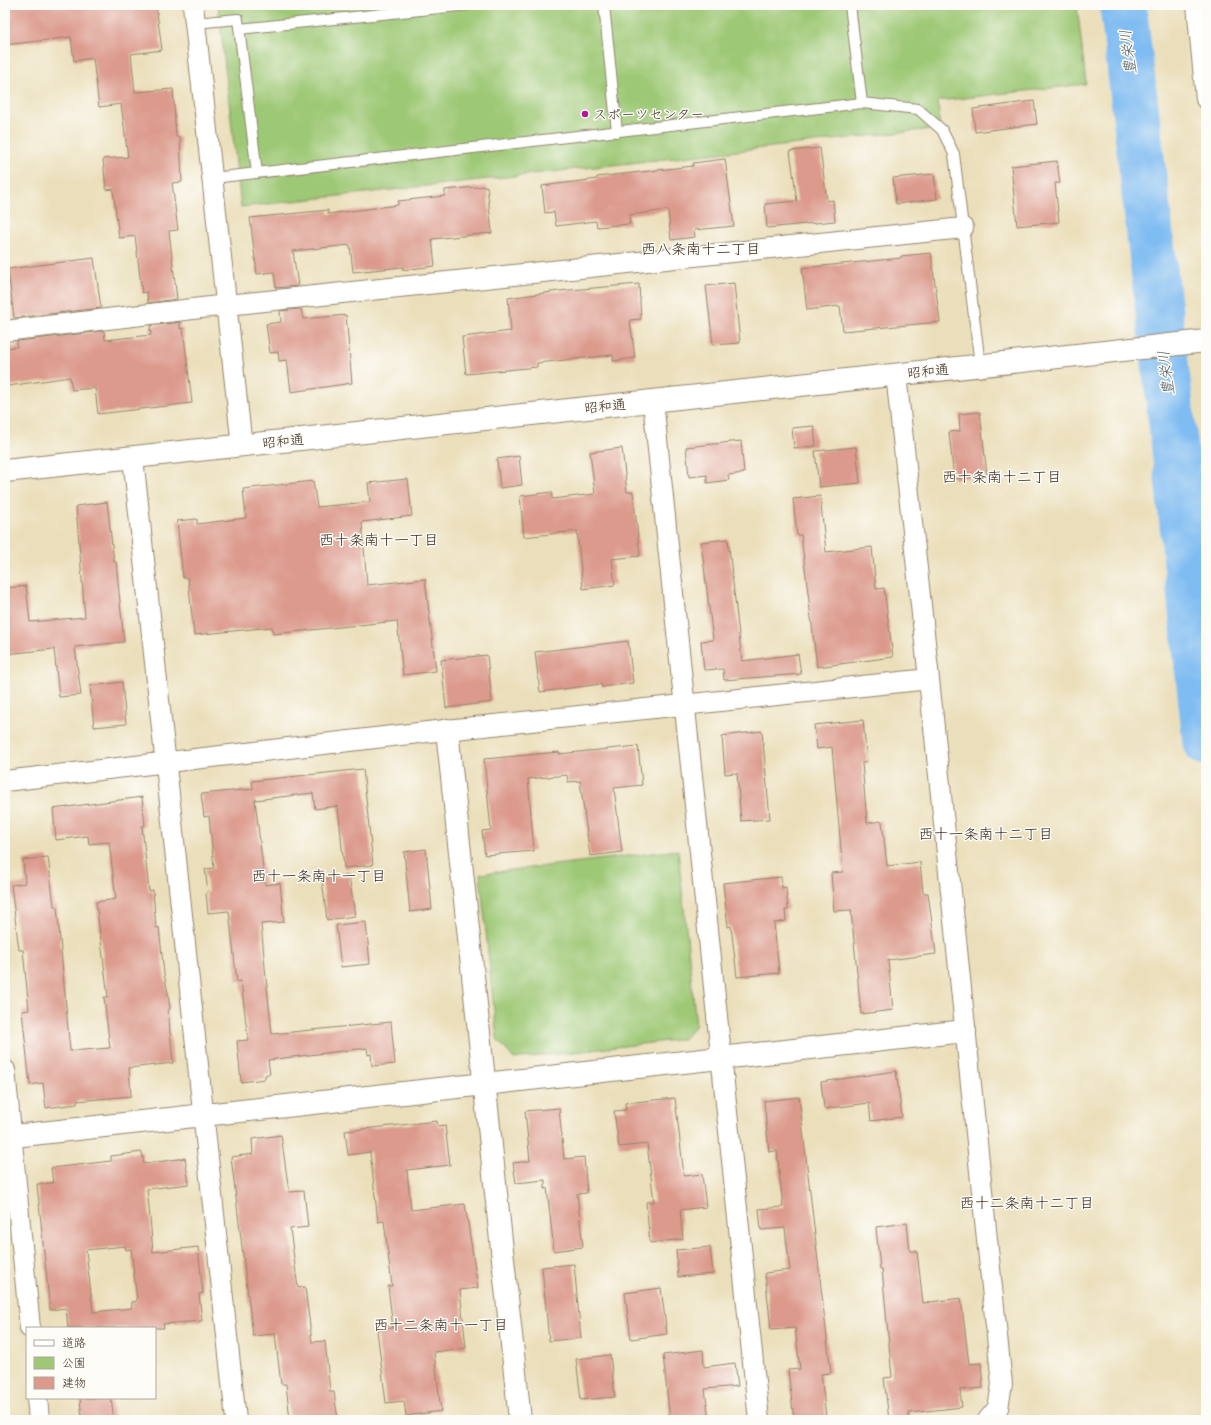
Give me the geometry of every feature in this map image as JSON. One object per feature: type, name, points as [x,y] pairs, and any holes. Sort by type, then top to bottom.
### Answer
[{"type":"street","points":[[1200,9],[1206,99]]},
{"type":"street","points":[[194,14],[242,446]]},
{"type":"street","points":[[5,331],[963,228]]},
{"type":"street","name":"昭和通","points":[[5,471],[1206,341]]},
{"type":"street","points":[[896,374],[1002,1384],[998,1408],[988,1420]]},
{"type":"street","points":[[653,401],[758,1420]]},
{"type":"street","points":[[133,457],[236,1420]]},
{"type":"street","points":[[5,781],[165,761],[929,679]]},
{"type":"street","points":[[447,730],[520,1420]]},
{"type":"street","points":[[9,1136],[722,1059],[965,1031]]},
{"type":"street","points":[[5,1070],[9,1136],[30,1327]]},
{"type":"street","points":[[37,1399],[39,1420]]},
{"type":"lane","points":[[240,29],[468,5]]},
{"type":"lane","points":[[604,5],[616,132]]},
{"type":"lane","points":[[850,5],[862,103]]},
{"type":"lane","points":[[194,14],[238,19],[257,173]]},
{"type":"lane","points":[[213,178],[862,103],[918,109],[942,130],[954,154],[980,366]]},
{"type":"green space","name":"スポーツセンター","points":[[218,5],[1077,5],[1086,84],[938,101],[940,128],[241,207]]},
{"type":"green space","points":[[678,850],[696,1025],[684,1039],[514,1059],[497,1039],[480,874]]},
{"type":"building","points":[[5,5],[156,5],[162,50],[131,54],[135,92],[173,89],[176,137],[180,137],[182,182],[172,183],[178,230],[169,231],[177,299],[148,303],[147,292],[142,293],[135,236],[119,238],[113,189],[106,190],[103,159],[128,157],[121,104],[99,107],[93,58],[74,61],[71,37],[5,45]]},
{"type":"building","points":[[1034,101],[1037,124],[975,132],[973,109]]},
{"type":"building","points":[[820,148],[827,201],[833,200],[835,221],[767,228],[765,204],[797,201],[790,151]]},
{"type":"building","points":[[725,159],[734,226],[694,230],[695,237],[671,240],[668,210],[629,215],[630,224],[597,227],[596,221],[556,226],[554,212],[545,213],[542,186],[597,179],[597,177],[693,166],[693,163]]},
{"type":"building","points":[[1057,161],[1060,183],[1055,183],[1059,222],[1017,226],[1011,166]]},
{"type":"building","points":[[934,174],[937,199],[896,204],[893,178]]},
{"type":"building","points":[[487,186],[492,233],[432,239],[435,266],[403,270],[403,267],[353,272],[350,245],[293,251],[298,286],[276,288],[274,272],[257,274],[250,218],[328,210],[328,214],[398,205],[398,201],[445,196],[445,190]]},
{"type":"building","points":[[931,253],[940,322],[843,331],[840,306],[807,310],[802,268],[901,258],[901,256]]},
{"type":"building","points":[[94,258],[101,308],[14,318],[8,269]]},
{"type":"building","points":[[734,283],[740,343],[713,345],[706,286]]},
{"type":"building","points":[[639,284],[641,319],[630,320],[635,358],[613,361],[613,355],[537,363],[537,367],[466,374],[462,337],[511,331],[508,298],[559,291]]},
{"type":"building","points":[[301,309],[303,319],[346,315],[352,383],[291,392],[287,360],[279,361],[278,352],[270,353],[266,324],[281,322],[280,311]]},
{"type":"building","points":[[180,322],[180,329],[183,328],[192,403],[98,414],[95,388],[72,390],[70,377],[8,386],[5,348],[17,347],[17,341],[104,331],[105,340],[151,335],[150,326]]},
{"type":"building","points":[[980,412],[987,475],[954,479],[949,432],[960,431],[959,414]]},
{"type":"building","points":[[814,426],[816,446],[794,448],[792,428]]},
{"type":"building","points":[[741,441],[744,473],[728,475],[729,480],[707,483],[707,475],[689,477],[686,447]]},
{"type":"building","points":[[856,447],[860,483],[819,487],[815,451]]},
{"type":"building","points":[[622,448],[627,492],[633,492],[640,556],[612,559],[615,585],[583,589],[577,531],[524,537],[520,496],[552,492],[552,499],[595,494],[590,452]]},
{"type":"building","points":[[519,456],[522,485],[500,488],[497,459]]},
{"type":"building","points":[[408,479],[412,516],[362,522],[367,585],[425,579],[436,671],[403,675],[397,621],[273,634],[272,627],[194,635],[188,578],[183,578],[177,521],[197,519],[197,524],[246,518],[243,489],[313,481],[317,507],[370,502],[368,483]]},
{"type":"building","points":[[820,496],[826,552],[872,547],[876,589],[884,588],[893,657],[817,667],[801,535],[797,535],[793,499]]},
{"type":"building","points":[[107,502],[114,562],[116,562],[124,642],[75,647],[81,695],[59,697],[54,649],[5,654],[5,588],[26,586],[30,622],[85,617],[76,506]]},
{"type":"building","points":[[728,539],[742,661],[798,654],[801,674],[724,680],[723,669],[704,670],[701,641],[713,640],[701,542]]},
{"type":"building","points":[[628,641],[633,683],[602,687],[601,684],[540,692],[535,652]]},
{"type":"building","points":[[487,655],[492,702],[446,708],[441,660]]},
{"type":"building","points":[[122,682],[126,724],[94,727],[90,686]]},
{"type":"building","points":[[863,720],[867,762],[862,763],[867,823],[882,821],[887,866],[920,862],[923,893],[928,893],[936,954],[888,960],[893,1010],[861,1014],[851,910],[834,911],[831,873],[843,872],[832,747],[817,749],[814,725]]},
{"type":"building","points":[[762,731],[770,819],[741,821],[737,773],[725,774],[722,736]]},
{"type":"building","points":[[638,746],[642,785],[614,788],[622,852],[590,856],[580,781],[568,782],[567,775],[528,779],[534,851],[485,855],[482,831],[491,830],[484,759],[559,752],[559,754]]},
{"type":"building","points":[[363,769],[373,865],[344,868],[338,806],[315,809],[313,793],[255,800],[265,885],[280,883],[284,922],[261,924],[272,1034],[391,1022],[395,1064],[372,1066],[371,1054],[368,1055],[367,1048],[268,1060],[270,1074],[265,1075],[265,1079],[241,1082],[237,1041],[248,1040],[241,981],[237,982],[229,911],[208,913],[206,893],[208,892],[205,869],[214,868],[209,816],[204,817],[201,794],[253,789],[252,781]]},
{"type":"building","points":[[142,797],[145,826],[142,826],[149,891],[153,890],[156,928],[159,927],[164,974],[170,1009],[168,1010],[173,1063],[129,1068],[131,1096],[77,1101],[77,1104],[46,1108],[43,1083],[30,1085],[22,1011],[29,1010],[23,950],[19,950],[11,885],[25,883],[23,860],[48,857],[54,906],[57,906],[70,1051],[110,1048],[104,997],[108,997],[96,902],[116,899],[109,842],[89,844],[88,836],[56,840],[53,809]]},
{"type":"building","points":[[426,849],[432,909],[410,912],[404,852]]},
{"type":"building","points":[[349,875],[355,916],[327,920],[322,879]]},
{"type":"building","points":[[781,877],[782,888],[786,887],[788,910],[785,910],[786,921],[774,923],[779,973],[737,977],[731,926],[728,927],[723,883]]},
{"type":"building","points":[[366,922],[370,964],[341,967],[336,925]]},
{"type":"building","points":[[896,1071],[902,1117],[871,1121],[869,1103],[824,1109],[821,1082]]},
{"type":"building","points":[[799,1097],[831,1373],[821,1374],[826,1417],[815,1418],[815,1420],[794,1420],[788,1370],[800,1369],[795,1328],[771,1330],[765,1273],[790,1270],[785,1228],[761,1230],[759,1209],[783,1207],[777,1151],[769,1152],[764,1101]]},
{"type":"building","points":[[675,1098],[684,1176],[702,1174],[706,1207],[680,1210],[683,1239],[650,1243],[646,1202],[654,1202],[647,1144],[619,1147],[614,1111],[626,1110],[625,1103]]},
{"type":"building","points":[[559,1108],[564,1159],[584,1157],[587,1193],[577,1194],[583,1247],[554,1251],[545,1180],[516,1183],[513,1163],[530,1161],[525,1111]]},
{"type":"building","points":[[437,1121],[438,1126],[445,1125],[450,1165],[407,1170],[411,1210],[465,1204],[478,1288],[460,1290],[466,1348],[434,1352],[441,1411],[406,1416],[404,1401],[386,1403],[377,1330],[393,1328],[388,1286],[392,1286],[384,1221],[378,1222],[370,1152],[348,1155],[345,1131]]},
{"type":"building","points":[[281,1135],[289,1192],[304,1191],[308,1227],[290,1229],[298,1288],[305,1287],[312,1342],[325,1341],[330,1392],[334,1392],[338,1420],[290,1420],[286,1384],[281,1384],[275,1334],[253,1336],[231,1157],[253,1154],[252,1139]]},
{"type":"building","points":[[142,1152],[144,1164],[185,1158],[189,1184],[147,1189],[153,1252],[198,1247],[203,1293],[199,1294],[202,1321],[163,1324],[164,1328],[68,1327],[66,1308],[50,1310],[37,1184],[53,1183],[51,1168],[111,1161],[111,1156]],"holes":[[[125,1246],[126,1250],[131,1249],[137,1301],[131,1302],[132,1308],[93,1312],[86,1250]]]},
{"type":"building","points":[[907,1223],[910,1251],[917,1251],[923,1303],[961,1298],[969,1364],[981,1363],[983,1388],[960,1390],[962,1407],[909,1413],[909,1420],[889,1420],[884,1378],[892,1377],[882,1269],[880,1269],[876,1227]]},
{"type":"building","points":[[710,1247],[713,1274],[678,1277],[676,1250]]},
{"type":"building","points":[[574,1264],[581,1338],[549,1341],[542,1267]]},
{"type":"building","points":[[661,1288],[667,1334],[631,1339],[625,1293]]},
{"type":"building","points":[[703,1350],[704,1367],[735,1363],[738,1386],[705,1389],[709,1420],[670,1420],[663,1355]]},
{"type":"building","points":[[610,1355],[615,1397],[581,1400],[576,1359]]},
{"type":"building","points":[[80,1399],[111,1399],[114,1420],[82,1420]]},
{"type":"waterway","name":"豊栄川","points":[[1123,5],[1174,440],[1206,742]]},
{"type":"place","name":"スポーツセンター","points":[[585,114]]},
{"type":"district","name":"西八条南十二丁目","points":[[701,249]]},
{"type":"district","name":"西十条南十二丁目","points":[[1002,477]]},
{"type":"district","name":"西十条南十一丁目","points":[[379,540]]},
{"type":"district","name":"西十一条南十二丁目","points":[[986,834]]},
{"type":"district","name":"西十一条南十一丁目","points":[[319,876]]},
{"type":"district","name":"西十二条南十二丁目","points":[[1027,1203]]},
{"type":"district","name":"西十二条南十一丁目","points":[[441,1325]]}]
